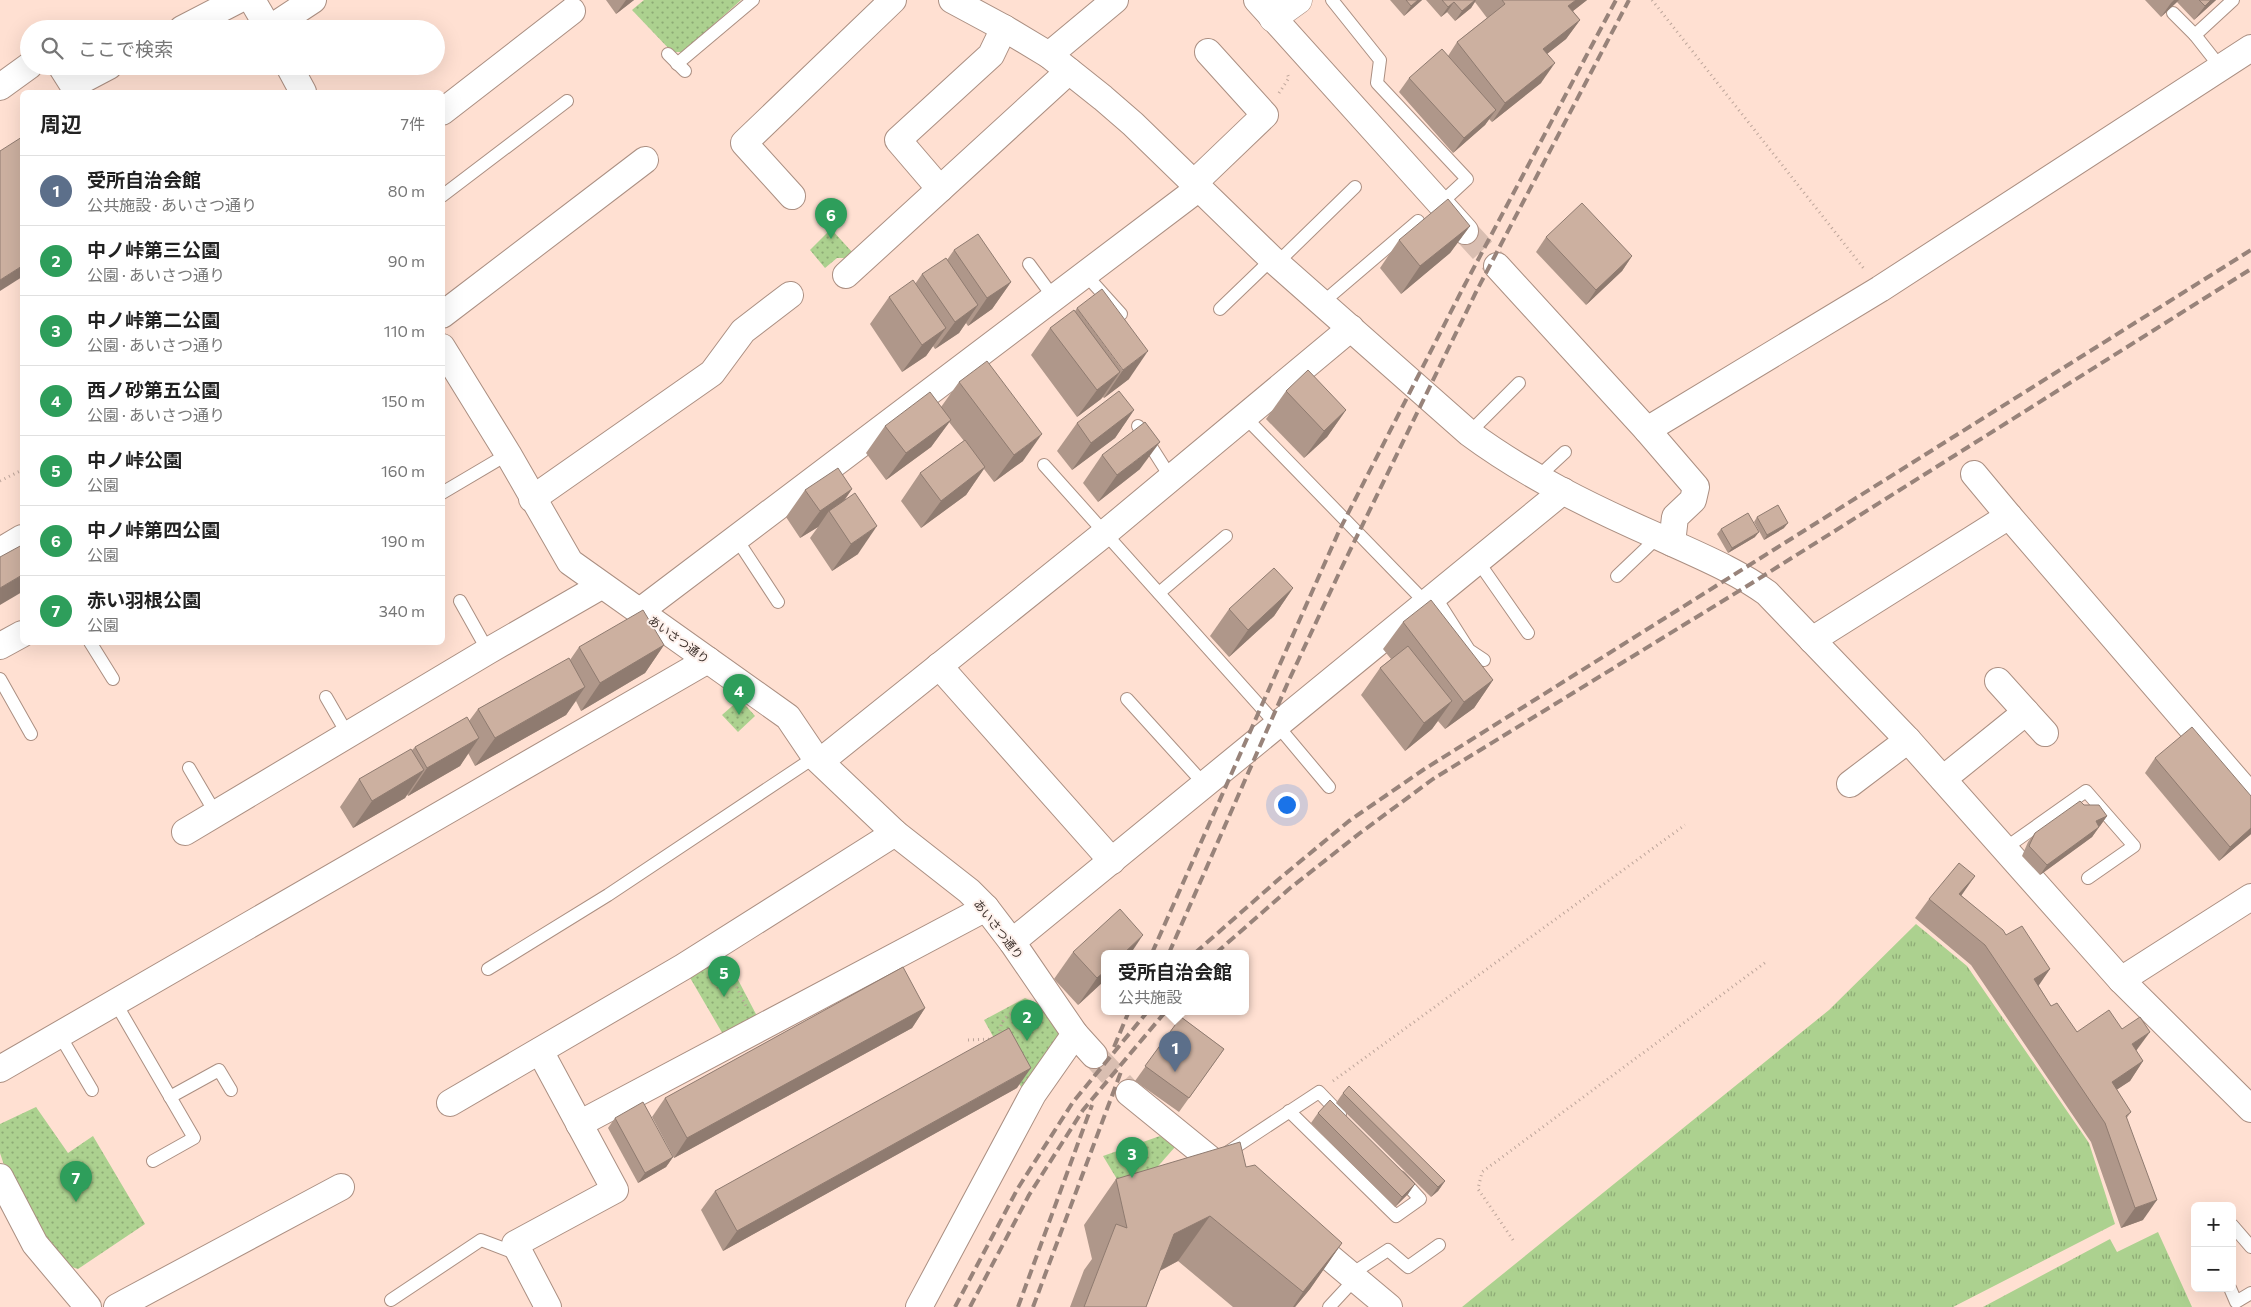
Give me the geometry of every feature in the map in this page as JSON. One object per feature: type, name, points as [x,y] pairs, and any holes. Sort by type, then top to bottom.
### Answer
[{"type":"street","points":[[199,20],[238,0]]},
{"type":"street","points":[[252,0],[264,20]]},
{"type":"street","points":[[283,20],[313,0]]},
{"type":"street","points":[[792,196],[744,144],[893,0]]},
{"type":"street","points":[[952,0],[1049,55],[1133,124],[1274,261],[1469,433],[1502,457],[1563,491],[1698,554],[1752,582],[1766,593],[1908,740],[2122,980],[2251,1109]]},
{"type":"street","points":[[1049,55],[1115,0]]},
{"type":"street","points":[[1298,0],[1265,9],[1465,231]]},
{"type":"street","points":[[445,110],[572,11]]},
{"type":"street","points":[[940,189],[898,140],[991,55],[1004,28]]},
{"type":"street","points":[[1647,430],[1880,289],[2251,48]]},
{"type":"street","points":[[640,611],[1054,298],[1197,185],[1265,115],[1208,52]]},
{"type":"street","points":[[846,275],[1069,71]]},
{"type":"street","points":[[0,87],[20,73]]},
{"type":"street","points":[[67,75],[73,85],[92,75]]},
{"type":"street","points":[[294,75],[302,90]]},
{"type":"street","points":[[445,313],[645,160]]},
{"type":"street","points":[[1497,266],[1647,430],[1696,487],[1693,500],[1675,517],[1665,540]]},
{"type":"street","points":[[532,499],[712,373],[743,331],[790,295]]},
{"type":"street","points":[[818,759],[939,666],[1106,533],[1351,328]]},
{"type":"street","name":"あいさつ通り","points":[[445,358],[451,380],[508,454],[532,499],[570,562],[601,586],[640,611],[788,717],[818,759],[895,834],[969,891],[986,908],[1012,942],[1075,1034],[1094,1055]]},
{"type":"street","points":[[1974,474],[2251,797]]},
{"type":"street","points":[[1012,942],[1563,491]]},
{"type":"street","points":[[1812,640],[2009,516]]},
{"type":"street","points":[[0,550],[20,539]]},
{"type":"street","points":[[185,832],[488,651],[601,586]]},
{"type":"street","points":[[0,646],[20,635]]},
{"type":"street","points":[[0,1069],[708,660]]},
{"type":"street","points":[[939,666],[1112,861]]},
{"type":"street","points":[[1998,681],[2045,733]]},
{"type":"street","points":[[1943,779],[2026,712]]},
{"type":"street","points":[[1850,784],[1908,740]]},
{"type":"street","points":[[450,1104],[683,967],[895,834]]},
{"type":"street","points":[[2122,980],[2251,897]]},
{"type":"street","points":[[579,1124],[986,908]]},
{"type":"street","points":[[919,1307],[1033,1094],[1075,1034]]},
{"type":"street","points":[[540,1051],[615,1190],[515,1244],[548,1307]]},
{"type":"street","points":[[1129,1093],[1213,1169],[1252,1193]]},
{"type":"street","points":[[0,1177],[36,1244],[88,1307]]},
{"type":"street","points":[[117,1307],[341,1187]]},
{"type":"street","points":[[1282,1217],[1389,1307]]},
{"type":"lane","points":[[677,63],[753,0]]},
{"type":"lane","points":[[1332,0],[1380,60],[1377,83],[1467,179],[1440,204]]},
{"type":"lane","points":[[2195,35],[2233,0]]},
{"type":"lane","points":[[2173,13],[2195,35],[2221,68]]},
{"type":"lane","points":[[445,194],[567,101]]},
{"type":"lane","points":[[1220,309],[1355,187]]},
{"type":"lane","points":[[1322,303],[1418,220]]},
{"type":"lane","points":[[1029,264],[1054,298]]},
{"type":"lane","points":[[1085,274],[1121,314]]},
{"type":"lane","points":[[1469,433],[1519,384]]},
{"type":"lane","points":[[1245,417],[1430,599],[1470,650],[1484,660]]},
{"type":"lane","points":[[1138,426],[1171,478]]},
{"type":"lane","points":[[1538,477],[1565,452]]},
{"type":"lane","points":[[445,491],[508,454]]},
{"type":"lane","points":[[1044,465],[1277,725],[1329,787]]},
{"type":"lane","points":[[1160,593],[1226,536]]},
{"type":"lane","points":[[736,538],[778,602]]},
{"type":"lane","points":[[1617,576],[1665,540]]},
{"type":"lane","points":[[1477,560],[1528,633]]},
{"type":"lane","points":[[460,601],[488,651]]},
{"type":"lane","points":[[92,645],[112,679]]},
{"type":"lane","points":[[0,679],[31,734]]},
{"type":"lane","points":[[326,697],[348,735]]},
{"type":"lane","points":[[1127,699],[1205,785]]},
{"type":"lane","points":[[488,969],[608,895],[818,759]]},
{"type":"lane","points":[[189,768],[216,814]]},
{"type":"lane","points":[[2004,849],[2086,791],[2134,846],[2088,878]]},
{"type":"lane","points":[[115,1002],[194,1138],[154,1162]]},
{"type":"lane","points":[[59,1034],[92,1090]]},
{"type":"lane","points":[[170,1097],[219,1070],[231,1090]]},
{"type":"lane","points":[[1213,1169],[1289,1111],[1319,1092],[1346,1120]]},
{"type":"lane","points":[[1289,1111],[1396,1216],[1420,1198],[1393,1170]]},
{"type":"lane","points":[[2236,1229],[2250,1243]]},
{"type":"lane","points":[[391,1300],[481,1240],[521,1255]]},
{"type":"lane","points":[[1329,1307],[1355,1278],[1359,1269],[1388,1250],[1408,1267],[1439,1245]]},
{"type":"lane","points":[[2232,1292],[2236,1302],[2251,1293]]},
{"type":"path","points":[[1652,0],[1880,289]]},
{"type":"path","points":[[1285,84],[1289,78]]},
{"type":"path","points":[[0,481],[20,471]]},
{"type":"path","points":[[1319,1092],[1686,825]]},
{"type":"path","points":[[1512,1240],[1478,1189],[1482,1172],[1766,962]]},
{"type":"path","points":[[683,967],[735,984],[758,1029]]},
{"type":"path","points":[[968,1040],[1001,1038],[1002,1020],[1017,1010]]},
{"type":"green space","points":[[644,0],[741,0],[683,52],[672,52],[632,10]]},
{"type":"green space","points":[[831,229],[853,253],[848,258],[837,258],[825,268],[810,250]]},
{"type":"green space","points":[[740,699],[755,716],[738,732],[722,715]]},
{"type":"green space","points":[[1916,924],[1967,966],[2089,1143],[2115,1224],[1953,1307],[1462,1307],[1829,1010]]},
{"type":"green space","points":[[724,953],[758,1018],[724,1036],[689,976]]},
{"type":"green space","points":[[1025,998],[1041,1005],[1060,1032],[1025,1094],[984,1020]]},
{"type":"green space","points":[[36,1107],[68,1153],[93,1136],[145,1224],[78,1269],[66,1265],[38,1233],[9,1180],[0,1153],[0,1124]]},
{"type":"green space","points":[[1160,1136],[1175,1147],[1129,1199],[1103,1156]]},
{"type":"green space","points":[[2158,1232],[2192,1307],[1983,1307],[2110,1239],[2117,1252]]},
{"type":"building","points":[[1406,0],[1418,0],[1411,6]]},
{"type":"building","points":[[1442,0],[1475,0],[1462,11],[1454,2],[1448,7]]},
{"type":"building","points":[[1502,0],[1576,0],[1568,6],[1580,20],[1543,49],[1555,63],[1505,103],[1457,42],[1505,4]]},
{"type":"building","points":[[2199,0],[2211,0],[2205,6]]},
{"type":"building","points":[[1442,49],[1496,110],[1464,138],[1409,78]]},
{"type":"building","points":[[20,138],[20,267],[0,280],[0,151]]},
{"type":"building","points":[[1448,199],[1470,226],[1420,266],[1399,240]]},
{"type":"building","points":[[1582,203],[1632,256],[1596,290],[1546,237]]},
{"type":"building","points":[[978,234],[1011,282],[987,298],[954,250]]},
{"type":"building","points":[[946,258],[978,305],[955,322],[922,274]]},
{"type":"building","points":[[913,280],[946,328],[922,345],[889,297]]},
{"type":"building","points":[[1102,289],[1148,351],[1123,370],[1077,308]]},
{"type":"building","points":[[1074,310],[1120,372],[1097,390],[1050,328]]},
{"type":"building","points":[[987,361],[1042,434],[1014,455],[959,382]]},
{"type":"building","points":[[1308,370],[1346,410],[1324,431],[1286,391]]},
{"type":"building","points":[[1119,391],[1134,410],[1091,443],[1077,423]]},
{"type":"building","points":[[930,392],[951,420],[906,453],[885,426]]},
{"type":"building","points":[[1145,422],[1160,442],[1117,475],[1102,455]]},
{"type":"building","points":[[965,440],[985,467],[941,501],[920,473]]},
{"type":"building","points":[[838,468],[852,489],[820,511],[805,490]]},
{"type":"building","points":[[855,493],[877,526],[851,544],[829,511]]},
{"type":"building","points":[[1778,505],[1788,523],[1767,535],[1757,517]]},
{"type":"building","points":[[1748,513],[1759,532],[1732,548],[1721,529]]},
{"type":"building","points":[[20,546],[20,576],[0,588],[0,557]]},
{"type":"building","points":[[1274,568],[1293,588],[1248,630],[1229,609]]},
{"type":"building","points":[[1431,600],[1493,680],[1464,702],[1403,622]]},
{"type":"building","points":[[643,610],[664,645],[600,683],[579,647]]},
{"type":"building","points":[[1408,646],[1452,701],[1424,723],[1380,668]]},
{"type":"building","points":[[569,658],[585,687],[495,738],[478,709]]},
{"type":"building","points":[[467,717],[479,738],[427,768],[415,747]]},
{"type":"building","points":[[2192,727],[2251,796],[2251,828],[2230,847],[2155,758]]},
{"type":"building","points":[[411,749],[424,770],[372,801],[359,779]]},
{"type":"building","points":[[2080,801],[2084,805],[2099,805],[2107,816],[2096,821],[2099,827],[2047,865],[2029,846],[2035,833]]},
{"type":"building","points":[[1959,863],[1975,876],[1959,894],[2003,930],[2006,935],[2022,926],[2050,969],[2034,979],[2051,1006],[2057,1003],[2077,1032],[2109,1010],[2122,1029],[2140,1017],[2150,1032],[2132,1044],[2143,1061],[2112,1082],[2131,1112],[2126,1116],[2157,1200],[2135,1208],[2105,1123],[1985,945],[1929,899]]},
{"type":"building","points":[[1120,909],[1143,935],[1127,950],[1101,950],[1101,974],[1097,978],[1073,952]]},
{"type":"building","points":[[903,967],[925,1008],[687,1138],[665,1098]]},
{"type":"building","points":[[1181,1017],[1224,1049],[1189,1098],[1145,1066]]},
{"type":"building","points":[[1009,1028],[1031,1068],[737,1231],[715,1191]]},
{"type":"building","points":[[1349,1086],[1445,1181],[1438,1187],[1343,1093]]},
{"type":"building","points":[[1330,1100],[1415,1184],[1402,1197],[1318,1113]]},
{"type":"building","points":[[643,1102],[673,1157],[645,1173],[615,1118]]},
{"type":"building","points":[[1240,1142],[1246,1167],[1255,1165],[1342,1243],[1303,1292],[1210,1216],[1174,1234],[1146,1307],[1084,1307],[1116,1224],[1127,1228],[1116,1179]]},
{"type":"tunnel","points":[[1465,231],[1497,266]]},
{"type":"tunnel","points":[[1094,1055],[1129,1093]]},
{"type":"railway","points":[[1153,950],[1339,531],[1462,290],[1616,0]]},
{"type":"railway","points":[[1170,950],[1289,680],[1341,569],[1476,292],[1629,0]]},
{"type":"railway","points":[[1198,950],[1349,821],[1423,770],[2251,250]]},
{"type":"railway","points":[[1219,950],[1289,889],[1433,779],[1752,583],[2251,269]]},
{"type":"railway","points":[[1114,1047],[1127,1015]]},
{"type":"railway","points":[[955,1307],[1018,1188],[1073,1102],[1145,1015]]},
{"type":"railway","points":[[970,1307],[1029,1195],[1083,1110],[1163,1015]]},
{"type":"railway","points":[[1033,1307],[1122,1069]]},
{"type":"railway","points":[[1018,1307],[1092,1105]]},
{"type":"place","name":"中ノ峠第四公園","points":[[831,239]]},
{"type":"place","name":"西ノ砂第五公園","points":[[739,715]]},
{"type":"place","name":"中ノ峠公園","points":[[724,997]]},
{"type":"place","name":"中ノ峠第三公園","points":[[1027,1041]]},
{"type":"place","name":"受所自治会館","points":[[1175,1072]]},
{"type":"place","name":"中ノ峠第二公園","points":[[1132,1178]]},
{"type":"place","name":"赤い羽根公園","points":[[76,1202]]}]
